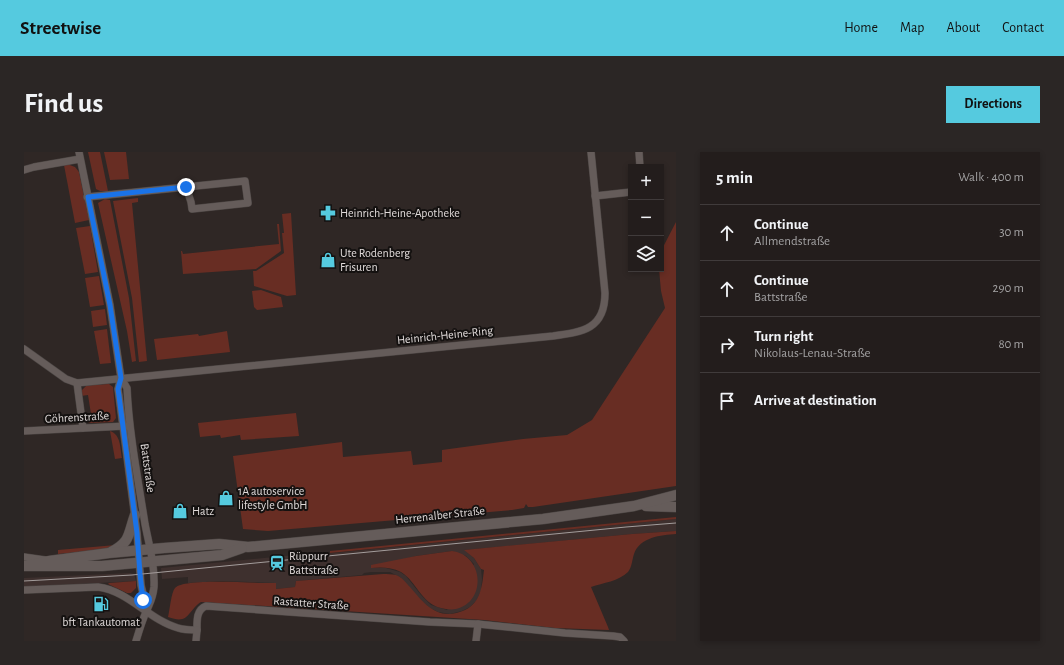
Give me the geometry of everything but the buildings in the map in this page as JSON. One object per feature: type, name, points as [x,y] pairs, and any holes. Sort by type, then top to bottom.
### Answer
[{"type":"main road","name":"Herrenalber Straße","points":[[28,566],[49,560],[139,550],[218,544],[248,547],[543,519],[634,506],[676,495]]},
{"type":"main road","name":"Herrenalber Straße","points":[[634,506],[676,507]]},
{"type":"main road","points":[[109,553],[126,542],[135,515]]},
{"type":"main road","name":"Herrenalber Straße","points":[[28,566],[102,566],[222,555],[248,547]]},
{"type":"street","name":"Heinrich-Heine-Ring","points":[[77,383],[553,336],[583,331],[598,320],[605,304],[591,152]]},
{"type":"street","points":[[639,152],[640,164]]},
{"type":"street","points":[[24,170],[79,155]]},
{"type":"street","name":"Battstraße","points":[[79,155],[110,305],[121,378],[127,388],[137,471],[153,561],[152,602],[146,611],[136,641]]},
{"type":"street","points":[[88,197],[186,187],[245,181],[248,203],[192,209],[186,187]]},
{"type":"street","points":[[595,196],[628,192]]},
{"type":"street","points":[[24,350],[66,379],[77,383],[83,428]]},
{"type":"street","name":"Battstraße","points":[[121,378],[118,389],[135,515],[141,585],[146,611]]},
{"type":"street","name":"Göhrenstraße","points":[[24,431],[131,425]]},
{"type":"street","points":[[24,557],[49,560]]},
{"type":"street","points":[[24,590],[98,587],[107,588],[121,594],[172,626],[183,629],[197,630]]},
{"type":"street","name":"Rastatter Straße","points":[[196,641],[198,614],[203,607],[206,606],[478,624],[565,633],[614,636],[620,637],[624,641]]},
{"type":"street","points":[[476,641],[478,624]]},
{"type":"shaded area","points":[[88,152],[100,152],[108,191],[100,191],[96,189]]},
{"type":"shaded area","points":[[104,152],[126,152],[129,179],[110,180]]},
{"type":"shaded area","points":[[67,164],[75,167],[79,172],[89,220],[75,223],[64,165]]},
{"type":"shaded area","points":[[138,198],[138,202],[132,203],[147,361],[139,362],[132,298],[113,201]]},
{"type":"shaded area","points":[[105,199],[110,200],[129,298],[136,361],[132,362],[127,331],[98,203]]},
{"type":"shaded area","points":[[291,213],[296,295],[287,296],[254,286],[253,271],[256,271],[284,253],[282,214]]},
{"type":"shaded area","points":[[676,222],[676,486],[533,507],[528,507],[526,504],[524,508],[512,510],[268,531],[243,529],[233,456],[342,442],[343,457],[411,451],[413,465],[442,462],[442,450],[523,439],[567,435],[592,420],[665,308],[661,291],[659,272],[664,272],[664,245]]},
{"type":"shaded area","points":[[277,224],[279,224],[281,251],[256,269],[183,274],[181,251],[183,254],[279,244]]},
{"type":"shaded area","points":[[90,226],[98,272],[85,274],[76,228]]},
{"type":"shaded area","points":[[99,276],[104,305],[90,307],[85,278]]},
{"type":"shaded area","points":[[261,290],[281,297],[283,307],[257,310],[254,307],[252,291]]},
{"type":"shaded area","points":[[105,309],[107,325],[93,327],[91,311]]},
{"type":"shaded area","points":[[107,329],[111,363],[100,364],[94,331]]},
{"type":"shaded area","points":[[227,331],[230,352],[157,360],[154,339],[198,334],[199,336]]},
{"type":"shaded area","points":[[109,384],[113,387],[116,418],[113,422],[89,423],[84,415],[91,414],[88,395],[81,396],[82,390],[87,385]]},
{"type":"shaded area","points":[[296,413],[299,436],[241,440],[240,435],[221,438],[220,435],[200,437],[198,423]]},
{"type":"shaded area","points":[[110,431],[118,438],[122,458],[115,459]]},
{"type":"shaded area","points":[[676,517],[676,519],[330,553],[330,551]]},
{"type":"shaded area","points":[[676,519],[676,531],[465,550],[474,558],[481,569],[481,591],[476,601],[470,607],[450,614],[438,612],[430,608],[421,601],[401,578],[390,572],[371,572],[364,573],[362,575],[296,581],[295,587],[276,589],[275,583],[222,581],[188,583],[188,577],[162,579],[161,568],[325,552],[325,554]],"holes":[[[452,551],[466,556],[474,564],[447,610],[431,605],[406,576],[400,572],[386,568],[371,568],[416,556]]]},
{"type":"shaded area","points":[[676,531],[676,534],[658,536],[646,540],[637,548],[628,572],[616,580],[591,587],[609,630],[555,628],[484,620],[201,602],[188,616],[184,618],[175,619],[168,617],[174,590],[182,585],[207,582],[276,583],[276,589],[295,587],[296,581],[383,574],[400,577],[421,600],[433,610],[440,613],[456,613],[470,607],[478,598],[484,570],[481,569],[474,558],[464,550]]},
{"type":"shaded area","points":[[116,545],[109,549],[58,554],[58,550]]},
{"type":"shaded area","points":[[452,551],[463,554],[470,561],[476,569],[478,579],[477,589],[473,598],[466,605],[456,609],[441,608],[429,602],[401,572],[394,569],[371,568],[371,565],[416,556]]},
{"type":"shaded area","points":[[134,574],[136,581],[24,587],[24,578]]},
{"type":"shaded area","points":[[136,581],[136,588],[131,593],[127,593],[108,584],[109,583]]},
{"type":"tram line","points":[[24,581],[132,575],[676,523]]},
{"type":"place","name":"Heinrich-Heine-Apotheke","points":[[328,213]]},
{"type":"place","name":"Ute Rodenberg Frisuren","points":[[328,260]]},
{"type":"place","name":"1A autoservice lifestyle GmbH","points":[[226,498]]},
{"type":"place","name":"Hatz","points":[[180,511]]},
{"type":"place","name":"Rüppurr Battstraße","points":[[277,563]]},
{"type":"place","name":"bft Tankautomat","points":[[101,604]]},
{"type":"route","points":[[143,600],[137,533],[118,389],[121,378],[110,305],[88,197],[186,187]]}]
